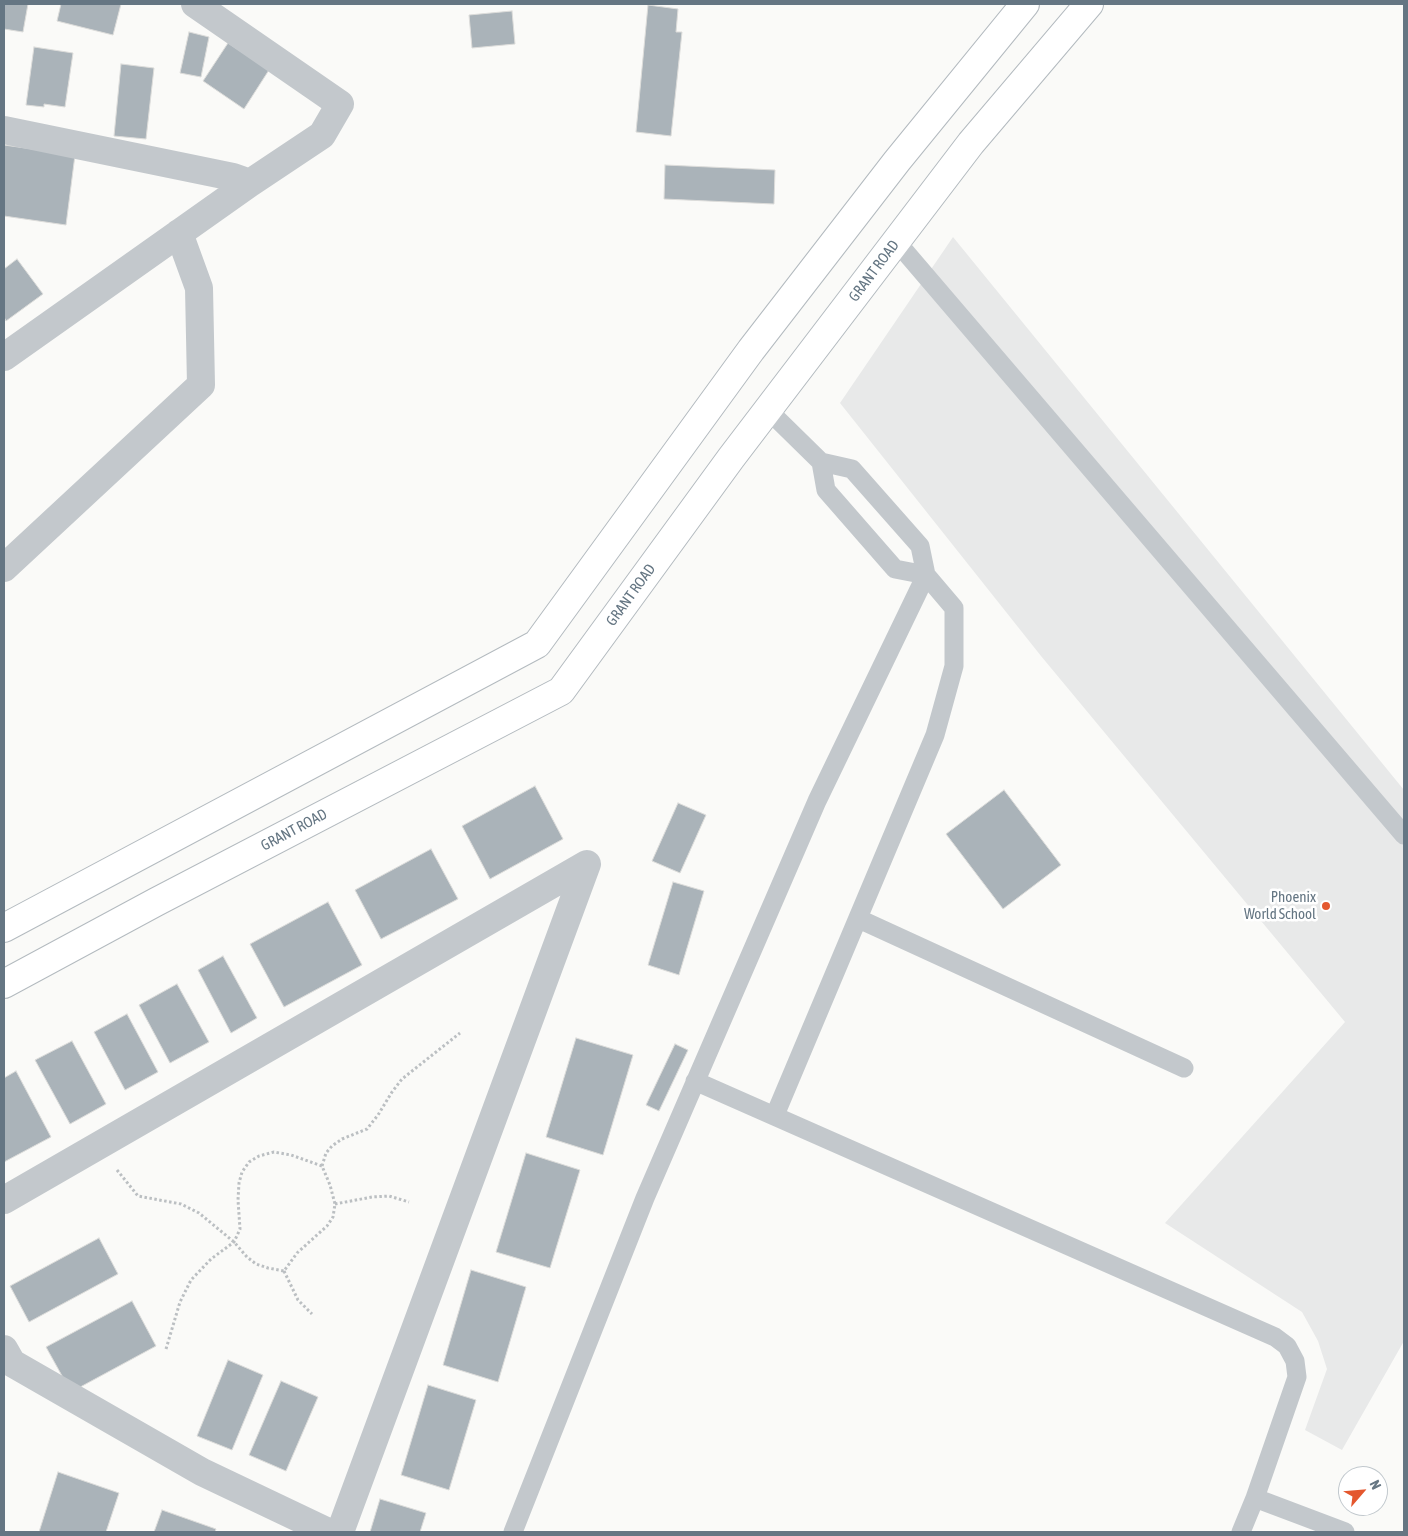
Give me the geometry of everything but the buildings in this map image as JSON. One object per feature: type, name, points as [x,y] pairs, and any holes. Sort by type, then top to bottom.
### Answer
[{"type":"main road","points":[[4,928],[537,644],[758,342],[897,161],[1026,4]]},
{"type":"main road","name":"GRANT ROAD","points":[[4,984],[165,897],[561,690],[768,410],[971,143],[1089,4]]},
{"type":"street","points":[[4,357],[322,134],[340,104],[195,4]]},
{"type":"street","points":[[4,130],[233,177],[250,183]]},
{"type":"street","points":[[4,568],[201,385],[199,288],[179,233]]},
{"type":"street","points":[[4,1200],[587,864],[340,1532]]},
{"type":"street","points":[[4,1349],[12,1363],[202,1472],[328,1532]]},
{"type":"lane","points":[[896,241],[1404,835]]},
{"type":"lane","points":[[768,410],[821,462],[852,469],[920,546],[926,575],[954,608],[954,666],[935,735],[775,1115]]},
{"type":"lane","points":[[821,462],[826,490],[896,569],[926,575]]},
{"type":"lane","points":[[513,1532],[645,1198],[695,1081],[816,802],[926,575]]},
{"type":"lane","points":[[859,919],[1184,1068]]},
{"type":"lane","points":[[695,1081],[1266,1333],[1287,1346],[1295,1361],[1297,1377],[1255,1498],[1241,1532]]},
{"type":"lane","points":[[1255,1498],[1345,1532]]},
{"type":"path","points":[[284,1271],[298,1253],[327,1226],[333,1217],[335,1204],[330,1184],[322,1166],[326,1154],[332,1146],[342,1139],[367,1129],[402,1079],[460,1033]]},
{"type":"path","points":[[97,1146],[138,1196],[162,1200],[187,1207],[199,1213],[234,1242],[256,1264],[284,1271]]},
{"type":"path","points":[[166,1349],[180,1302],[191,1280],[211,1259],[234,1242],[240,1230],[239,1183],[242,1172],[249,1162],[259,1156],[274,1152],[291,1155],[322,1166]]},
{"type":"path","points":[[335,1204],[372,1197],[390,1196],[409,1202]]},
{"type":"path","points":[[284,1271],[298,1300],[312,1314]]},
{"type":"shaded area","name":"Phoenix World School","points":[[953,237],[1404,790],[1404,1341],[1342,1450],[1305,1430],[1327,1369],[1318,1341],[1302,1312],[1165,1223],[1345,1022],[1041,656],[840,403]]},
{"type":"place","name":"Phoenix World School","points":[[1326,906]]}]
